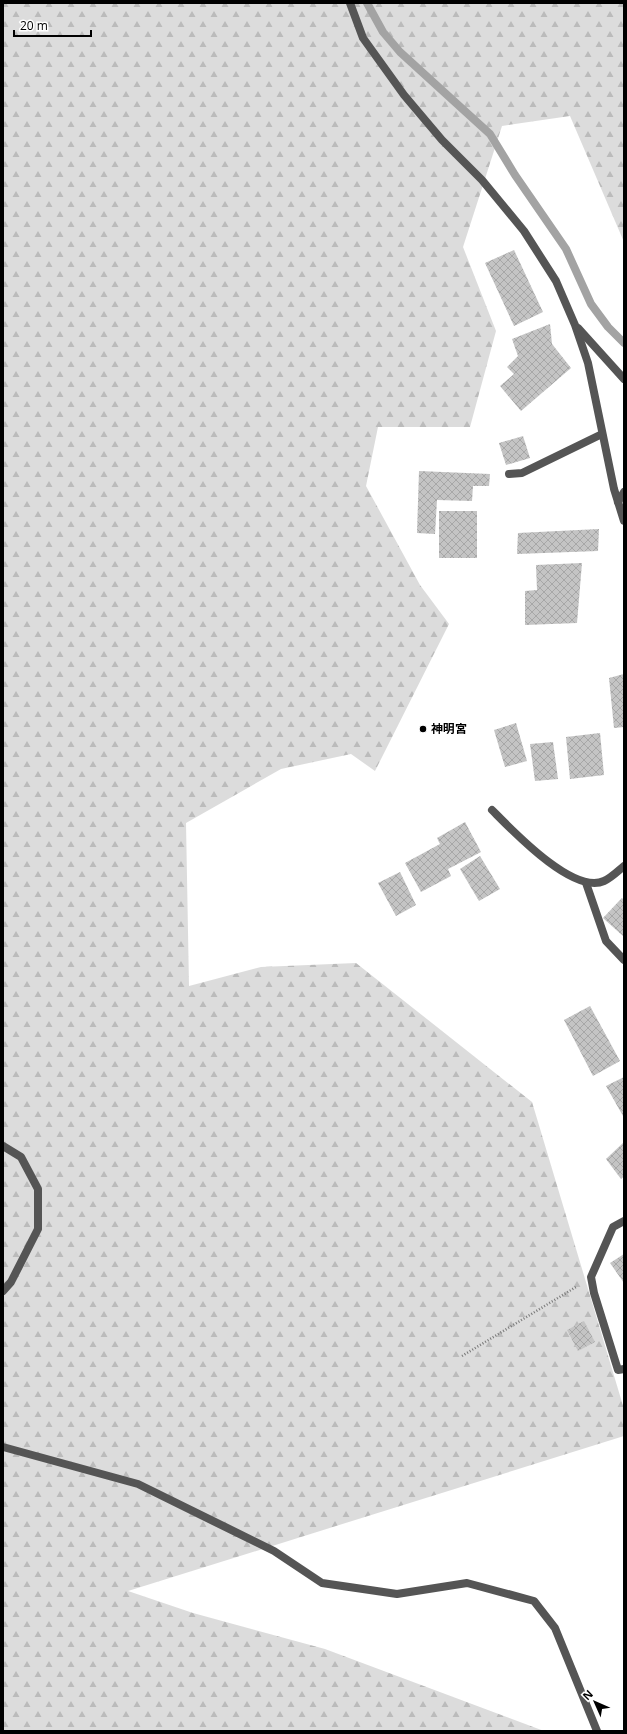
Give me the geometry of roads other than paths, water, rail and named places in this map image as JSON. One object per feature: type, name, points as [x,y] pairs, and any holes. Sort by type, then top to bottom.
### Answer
[{"type":"street","points":[[350,3],[363,38],[404,95],[442,140],[482,180],[524,231],[556,281],[575,325],[588,363],[602,434],[624,522]]},
{"type":"street","points":[[575,325],[624,379]]},
{"type":"street","points":[[509,474],[522,473],[602,434]]},
{"type":"street","points":[[618,502],[624,492]]},
{"type":"street","points":[[492,810],[541,857],[566,874],[586,883],[604,882],[624,866]]},
{"type":"street","points":[[586,883],[606,941],[624,960]]},
{"type":"street","points":[[3,1146],[21,1158],[38,1189],[38,1229],[11,1282],[3,1291]]},
{"type":"street","points":[[624,1221],[613,1227],[592,1277],[594,1293],[618,1370],[624,1369]]},
{"type":"street","points":[[3,1447],[138,1484],[274,1551],[322,1583],[397,1594],[467,1583],[534,1601],[555,1628],[597,1731]]},
{"type":"waterway","points":[[367,3],[383,32],[400,52],[490,134],[515,175],[566,249],[591,304],[608,327],[624,343]]},
{"type":"place","name":"神明宮","points":[[423,729]]}]
